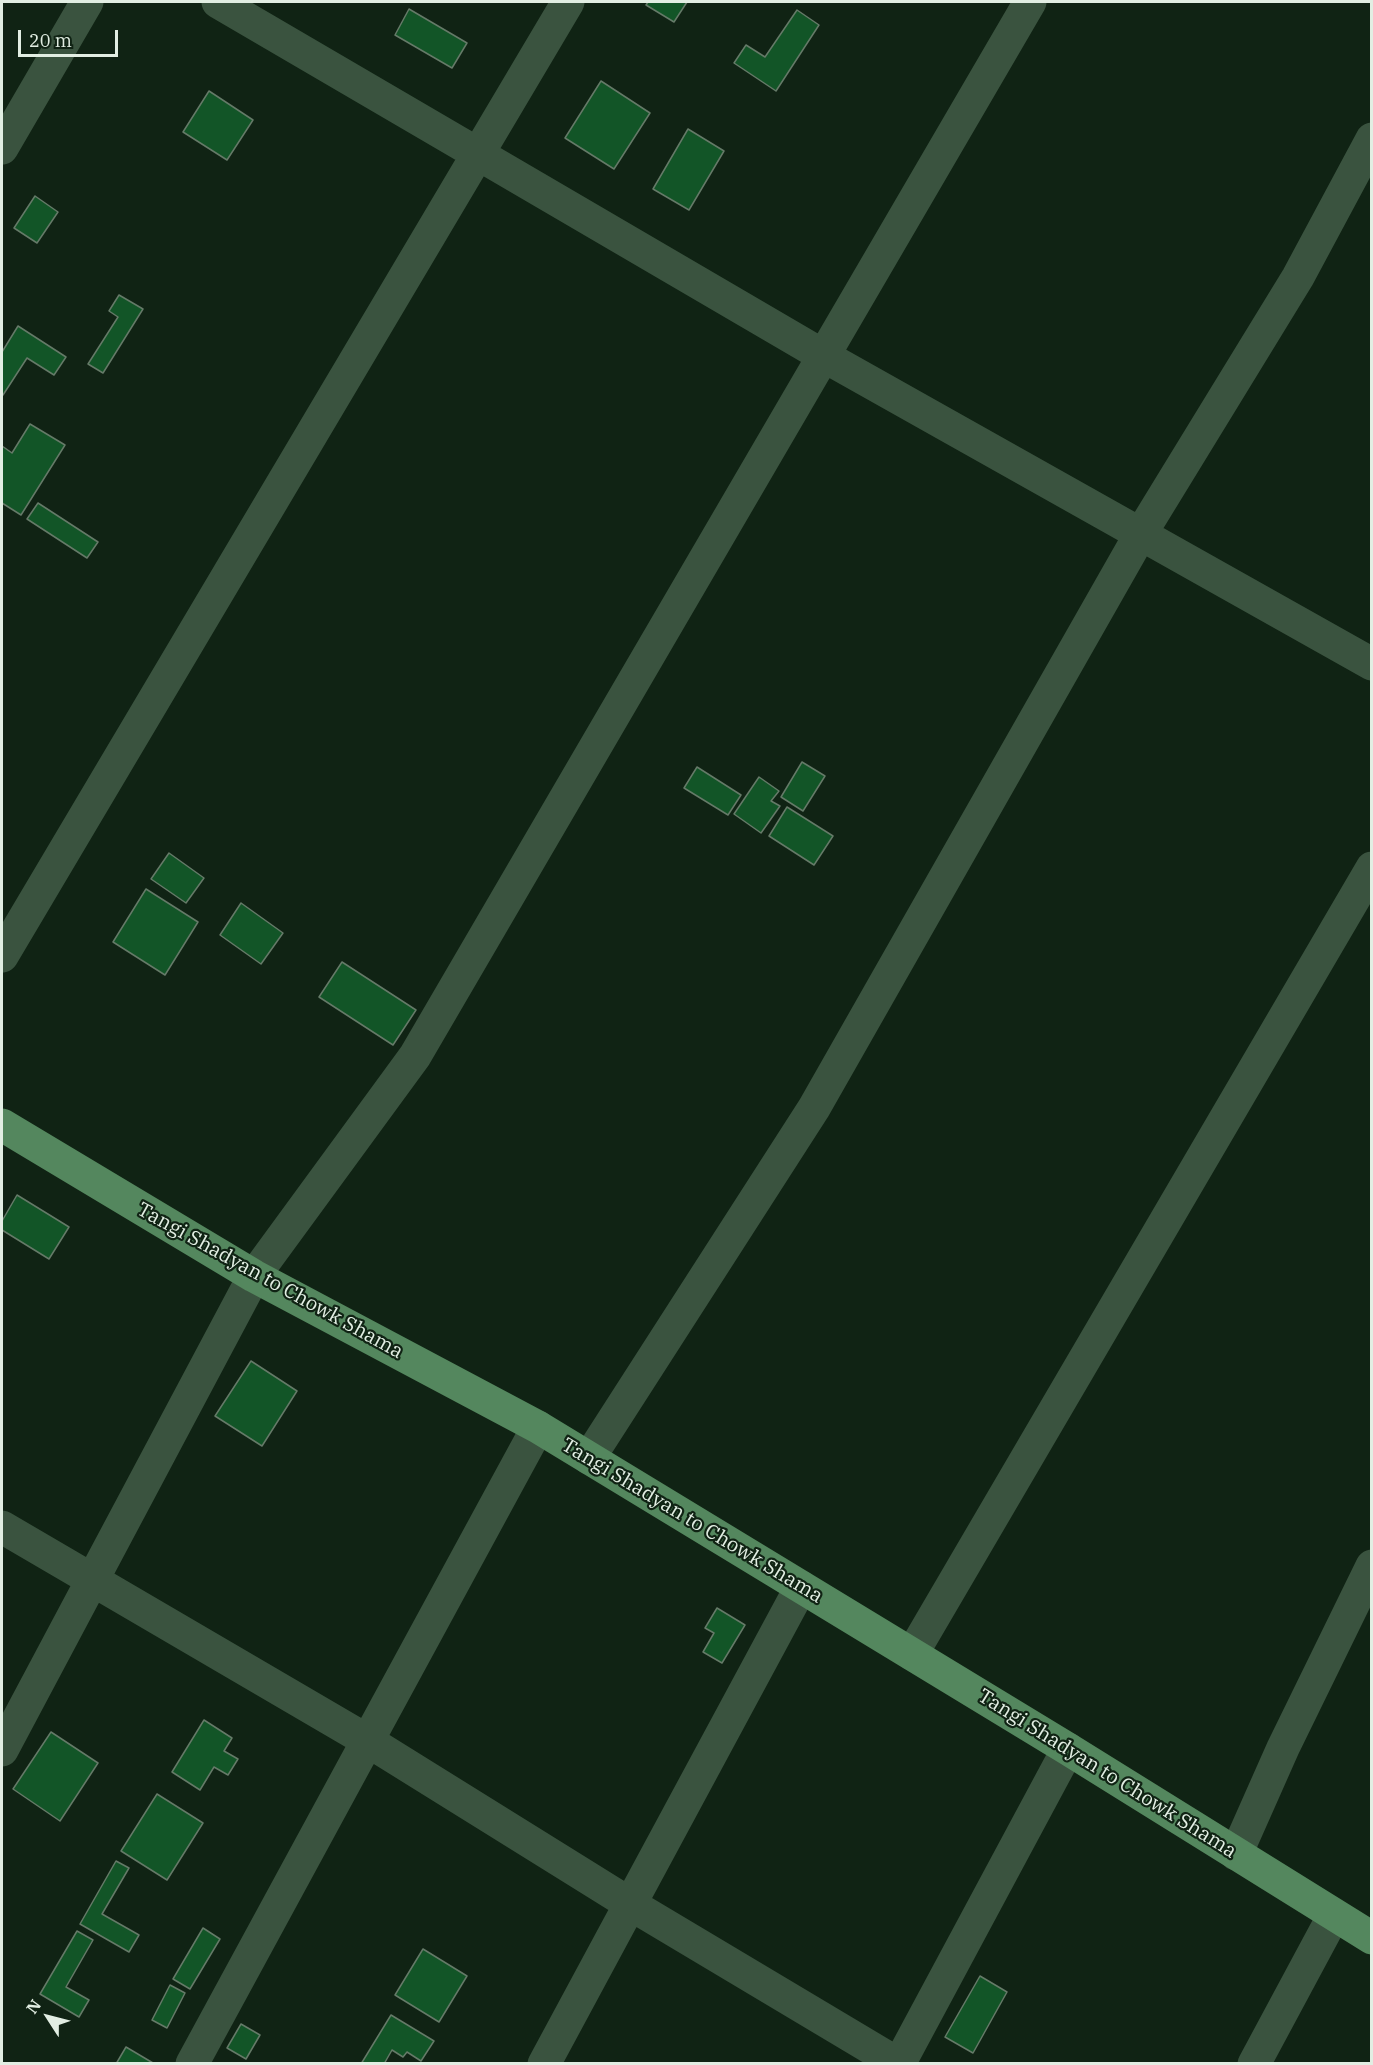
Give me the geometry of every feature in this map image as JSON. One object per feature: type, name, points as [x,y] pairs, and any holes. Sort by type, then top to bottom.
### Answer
[{"type":"main road","name":"Tangi Shadyan to Chowk Shama","points":[[2,1125],[254,1276],[538,1427],[1068,1749],[1371,1938]]},
{"type":"street","points":[[2,148],[87,2]]},
{"type":"street","points":[[218,2],[822,355],[1371,664]]},
{"type":"street","points":[[2,956],[568,2]]},
{"type":"street","points":[[2,1750],[254,1276],[416,1056],[822,355],[1030,2]]},
{"type":"street","points":[[589,1458],[814,1108],[1140,535],[1298,277],[1371,139]]},
{"type":"street","points":[[912,1654],[1371,868]]},
{"type":"street","points":[[192,2064],[538,1427]]},
{"type":"street","points":[[2,1527],[368,1741],[630,1904],[899,2064],[1068,1749]]},
{"type":"street","points":[[1236,1854],[1283,1748],[1371,1566]]},
{"type":"street","points":[[544,2064],[801,1587]]},
{"type":"street","points":[[1254,2064],[1334,1915]]},
{"type":"building","points":[[648,2],[687,2],[674,22],[646,5]]},
{"type":"building","points":[[409,9],[467,43],[452,68],[395,35]]},
{"type":"building","points":[[797,10],[819,25],[776,91],[734,63],[746,45],[765,57]]},
{"type":"building","points":[[601,81],[650,113],[614,169],[565,138]]},
{"type":"building","points":[[209,91],[253,120],[227,160],[183,132]]},
{"type":"building","points":[[688,129],[724,151],[689,210],[653,189]]},
{"type":"building","points":[[35,196],[58,212],[37,243],[14,228]]},
{"type":"building","points":[[119,295],[143,309],[103,373],[88,364],[118,317],[109,311]]},
{"type":"building","points":[[18,326],[66,357],[54,375],[27,358],[3,395],[2,352]]},
{"type":"building","points":[[30,424],[65,445],[21,515],[2,503],[2,446],[12,453]]},
{"type":"building","points":[[38,503],[98,542],[87,558],[27,519]]},
{"type":"building","points":[[802,762],[825,776],[803,811],[781,797]]},
{"type":"building","points":[[697,767],[741,795],[728,815],[684,788]]},
{"type":"building","points":[[759,777],[779,791],[771,801],[780,806],[761,833],[734,814]]},
{"type":"building","points":[[787,807],[833,836],[814,865],[769,836]]},
{"type":"building","points":[[169,853],[204,878],[186,903],[151,879]]},
{"type":"building","points":[[146,889],[198,922],[165,975],[113,942]]},
{"type":"building","points":[[241,903],[283,933],[261,964],[220,935]]},
{"type":"building","points":[[342,962],[416,1010],[393,1045],[319,997]]},
{"type":"building","points":[[17,1195],[69,1227],[49,1259],[2,1230],[2,1221]]},
{"type":"building","points":[[251,1361],[297,1391],[262,1446],[215,1416]]},
{"type":"building","points":[[717,1608],[745,1625],[722,1663],[703,1652],[714,1633],[705,1628]]},
{"type":"building","points":[[204,1720],[232,1738],[224,1751],[238,1759],[228,1775],[214,1767],[200,1790],[172,1772]]},
{"type":"building","points":[[51,1732],[98,1763],[60,1821],[13,1789]]},
{"type":"building","points":[[157,1794],[203,1823],[167,1880],[121,1851]]},
{"type":"building","points":[[116,1861],[129,1868],[102,1914],[139,1935],[129,1952],[80,1924]]},
{"type":"building","points":[[203,1928],[220,1939],[190,1989],[173,1979]]},
{"type":"building","points":[[77,1931],[93,1940],[66,1987],[89,2000],[79,2017],[40,1994]]},
{"type":"building","points":[[423,1949],[467,1976],[439,2022],[395,1995]]},
{"type":"building","points":[[980,1976],[1007,1992],[973,2053],[945,2037]]},
{"type":"building","points":[[170,1985],[185,1993],[167,2028],[152,2020]]},
{"type":"building","points":[[391,2015],[434,2041],[421,2061],[407,2052],[403,2057],[392,2050],[384,2064],[361,2064]]},
{"type":"building","points":[[241,2024],[260,2035],[246,2059],[227,2048]]},
{"type":"building","points":[[126,2047],[153,2063],[153,2064],[116,2064]]}]
